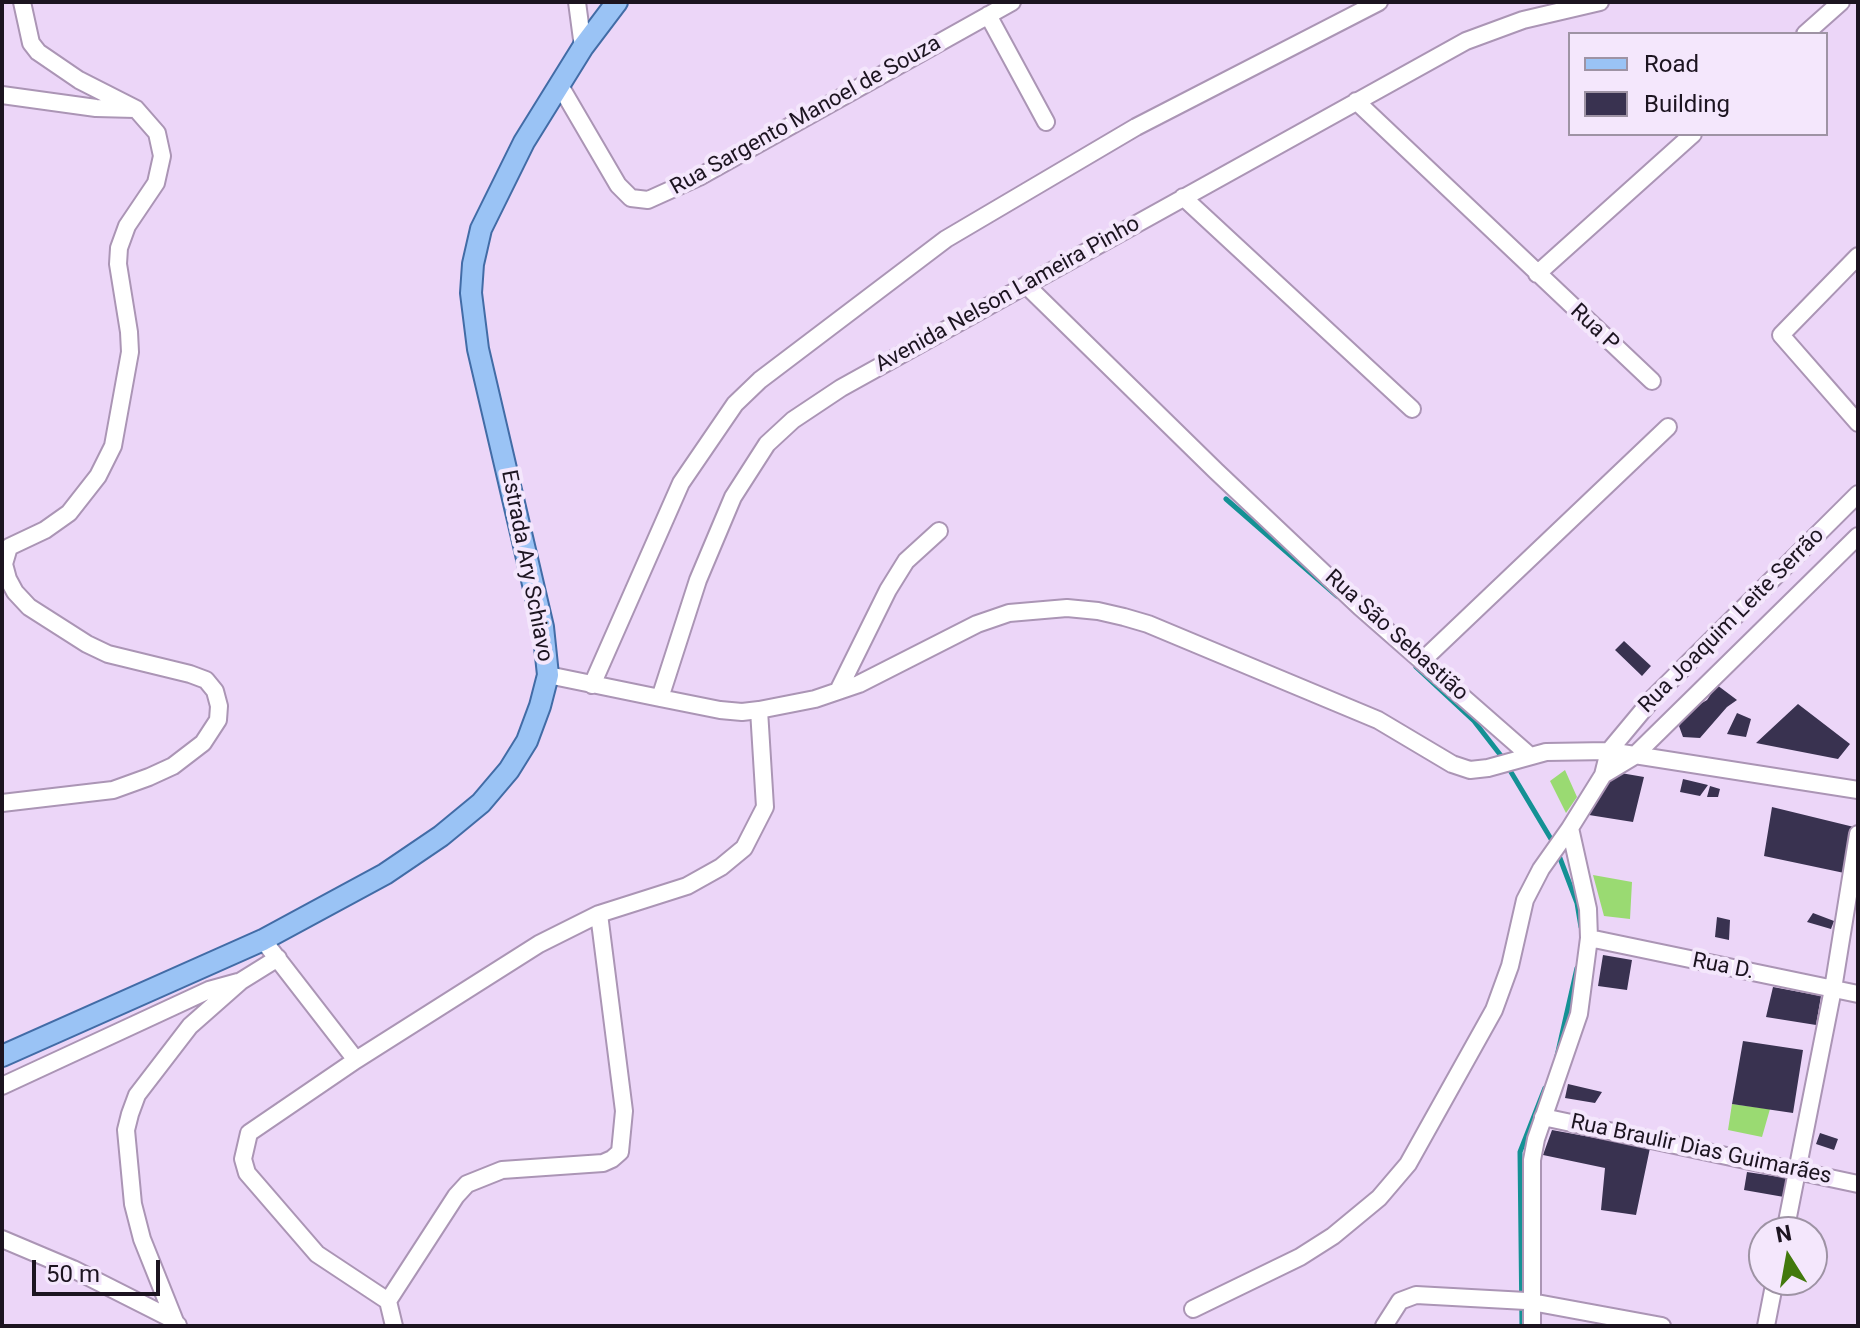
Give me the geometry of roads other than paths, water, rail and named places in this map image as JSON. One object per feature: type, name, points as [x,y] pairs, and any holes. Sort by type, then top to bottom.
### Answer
[{"type":"main road","name":"Estrada Ary Schiavo","points":[[2,1056],[263,940],[385,874],[441,836],[481,803],[509,770],[527,741],[548,675],[543,627],[478,349],[471,293],[473,264],[481,229],[524,142],[583,47],[617,2]]},
{"type":"street","points":[[2,803],[113,790],[149,777],[173,766],[203,743],[218,720],[219,706],[215,691],[206,680],[108,654],[29,607],[15,592],[4,564],[9,547],[60,522],[74,507],[98,476],[113,446],[130,352],[118,264],[119,248],[127,226],[156,183],[162,156],[157,133],[136,109],[79,80],[42,56],[31,43],[22,2]]},
{"type":"street","points":[[577,2],[583,47]]},
{"type":"street","name":"Rua Sargento Manoel de Souza","points":[[559,84],[618,185],[631,198],[648,200],[699,177],[1012,2]]},
{"type":"street","points":[[592,685],[681,483],[735,404],[760,380],[946,239],[1136,127],[1379,2]]},
{"type":"street","name":"Avenida Nelson Lameira Pinho","points":[[660,698],[698,580],[733,497],[767,444],[793,420],[841,388],[1466,41],[1496,28],[1600,2]]},
{"type":"street","points":[[1807,32],[1841,2]]},
{"type":"street","points":[[988,15],[1046,122]]},
{"type":"street","points":[[2,95],[96,108],[136,109]]},
{"type":"street","name":"Rua P","points":[[1356,101],[1652,381]]},
{"type":"street","points":[[1537,274],[1691,136]]},
{"type":"street","points":[[1183,197],[1412,409]]},
{"type":"street","points":[[1858,256],[1781,335],[1858,423]]},
{"type":"street","name":"Rua São Sebastião","points":[[1026,285],[1268,521],[1360,607],[1423,660],[1522,757]]},
{"type":"street","points":[[1423,660],[1668,427]]},
{"type":"street","name":"Rua Joaquim Leite Serrão","points":[[1609,751],[1654,697],[1858,494]]},
{"type":"street","points":[[838,691],[888,590],[906,561],[939,531]]},
{"type":"street","name":"Rua Joaquim Leite Serrão","points":[[1603,775],[1633,757],[1858,536]]},
{"type":"street","points":[[548,675],[720,710],[759,710],[815,699],[859,684],[977,624],[1009,613],[1067,608],[1098,611],[1148,624],[1378,720],[1452,764],[1470,770],[1488,768],[1522,757],[1576,750],[1609,751],[1858,790]]},
{"type":"street","points":[[394,1326],[388,1301],[317,1254],[247,1173],[243,1159],[249,1133],[508,962],[599,914],[687,886],[721,867],[744,848],[765,807],[759,710]]},
{"type":"street","points":[[1193,1309],[1300,1257],[1333,1236],[1379,1198],[1408,1164],[1494,1010],[1510,966],[1525,900],[1545,863],[1603,775],[1609,751]]},
{"type":"street","points":[[1788,1216],[1833,989],[1858,834]]},
{"type":"street","points":[[1532,1326],[1524,1300],[1532,1160],[1543,1117],[1579,1014],[1589,938],[1588,909],[1565,835]]},
{"type":"street","points":[[388,1301],[456,1196],[467,1184],[502,1170],[603,1163],[620,1152],[624,1111],[599,914]]},
{"type":"street","name":"Rua D.","points":[[1589,938],[1858,994]]},
{"type":"street","points":[[263,940],[356,1060]]},
{"type":"street","points":[[178,1325],[139,1228],[128,1172],[126,1130],[137,1095],[190,1026],[241,981],[278,958]]},
{"type":"street","points":[[2,1086],[209,990],[241,981]]},
{"type":"street","name":"Rua Braulir Dias Guimarães","points":[[1543,1117],[1858,1184]]},
{"type":"street","points":[[2,1239],[73,1269],[178,1325]]},
{"type":"street","points":[[1384,1326],[1400,1301],[1416,1295],[1524,1300],[1662,1326]]},
{"type":"street","points":[[1766,1326],[1772,1296]]},
{"type":"waterway","points":[[1226,499],[1337,596]]},
{"type":"waterway","points":[[1416,667],[1474,721],[1502,757],[1554,844]]},
{"type":"waterway","points":[[1558,853],[1577,903],[1581,927]]},
{"type":"waterway","points":[[1557,1056],[1577,968]]},
{"type":"waterway","points":[[1522,1326],[1520,1152],[1545,1088]]}]
